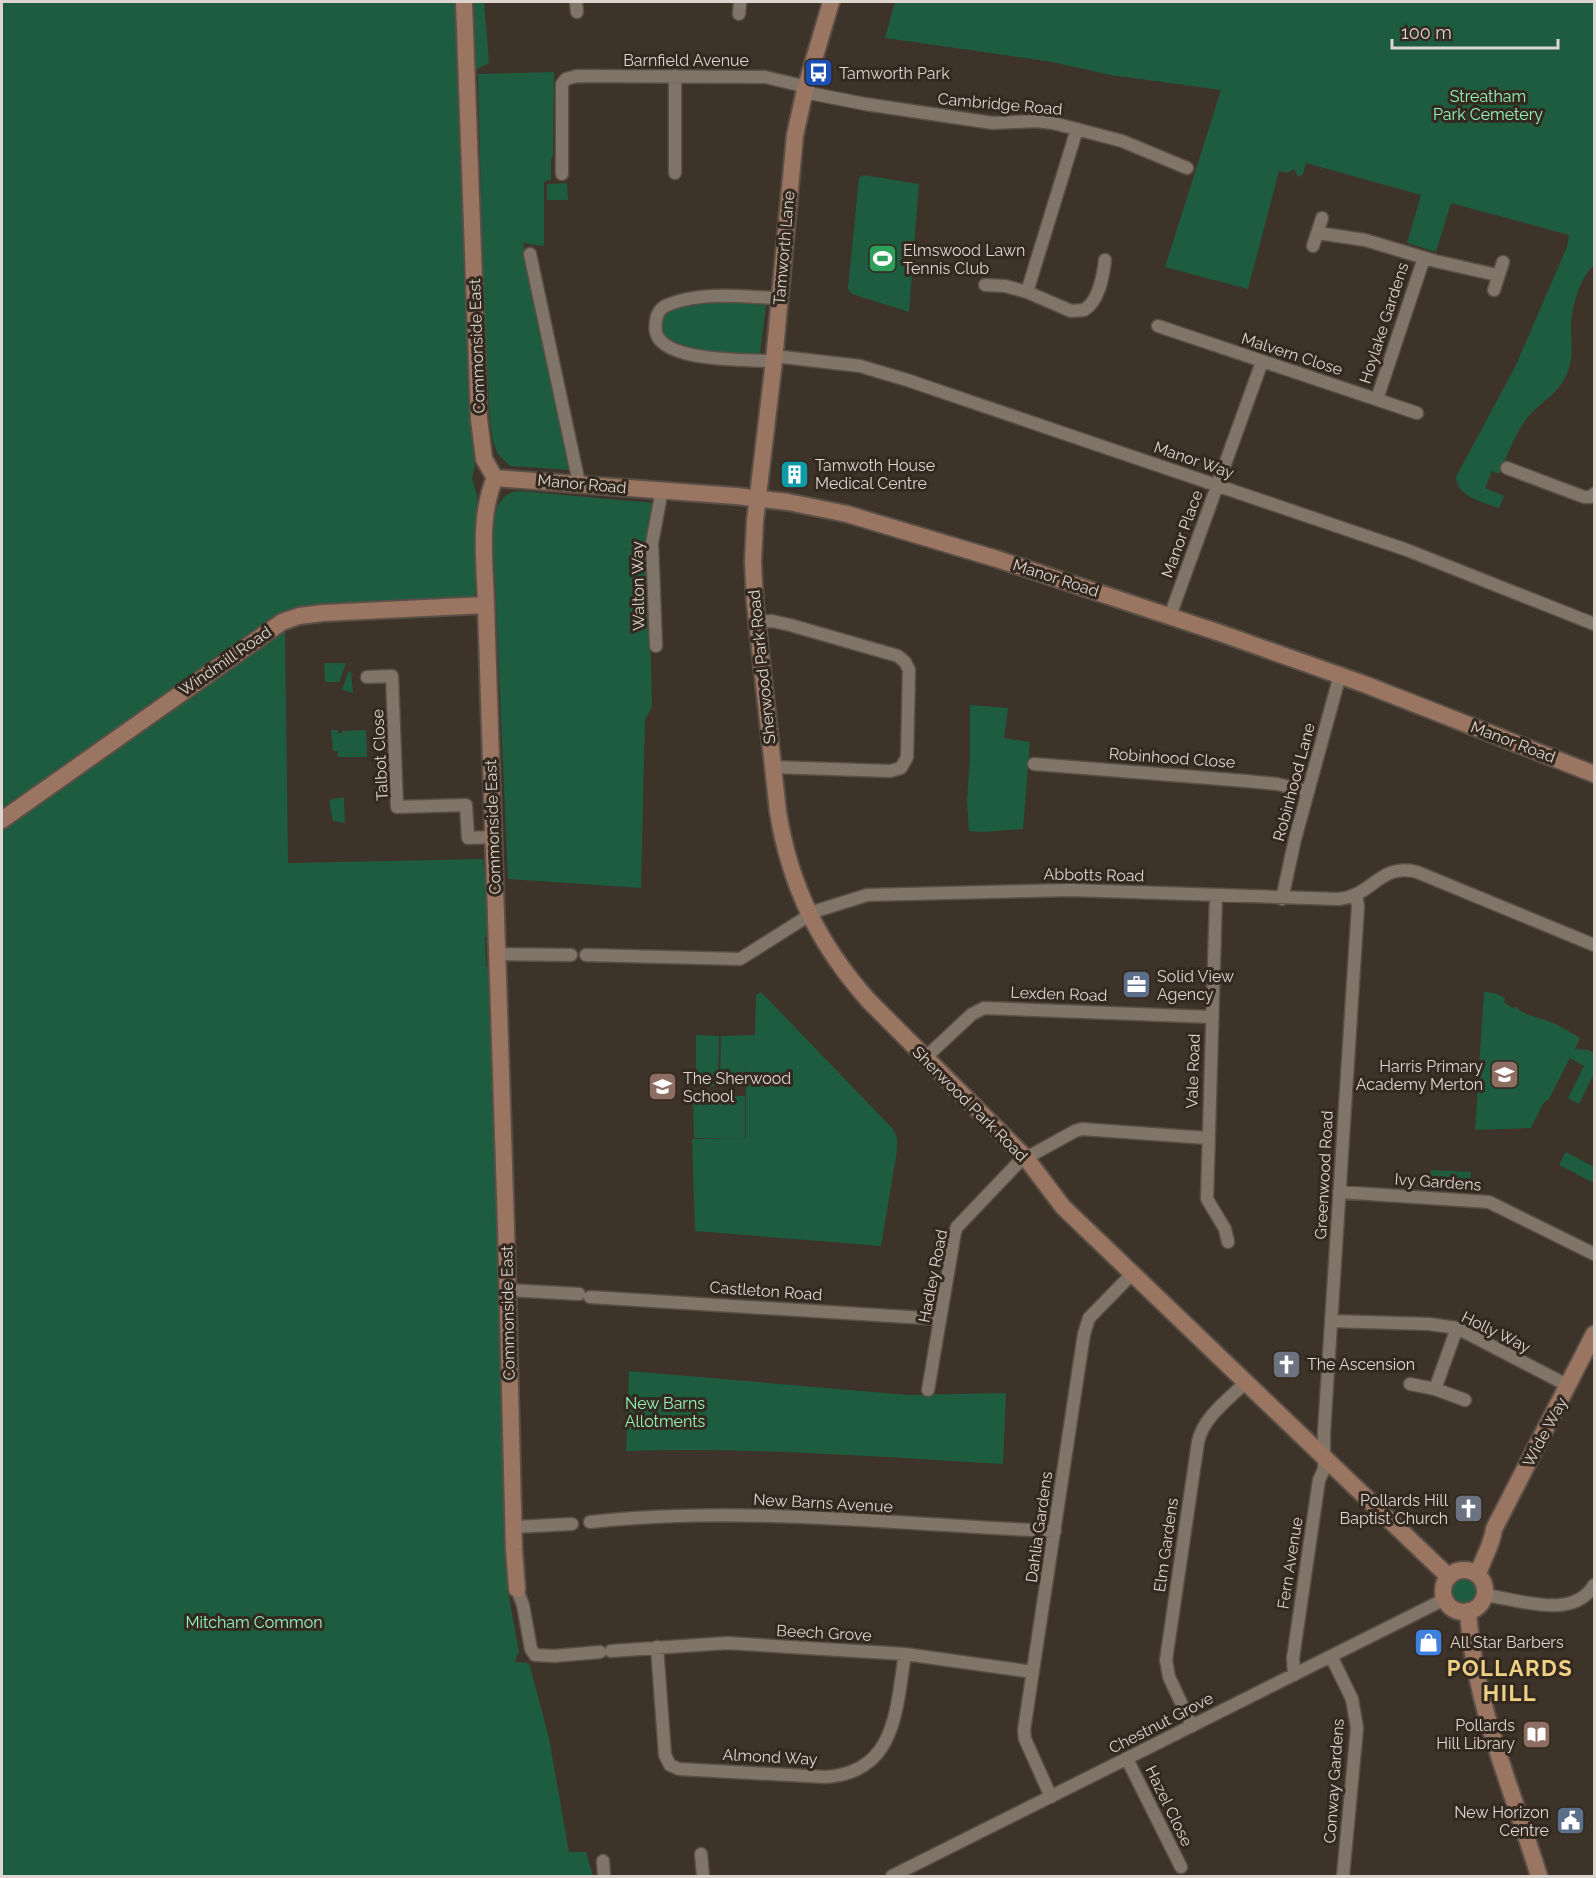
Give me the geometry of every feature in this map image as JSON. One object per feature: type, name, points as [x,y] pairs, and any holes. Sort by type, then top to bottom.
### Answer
[{"type":"street","name":"Commonside East","points":[[465,2],[479,419],[484,459],[495,478],[489,491],[484,513],[514,1527],[517,1590],[523,1605],[531,1649],[535,1655]]},
{"type":"street","name":"Tamworth Lane","points":[[758,498],[795,135],[805,90],[831,2]]},
{"type":"street","name":"Barnfield Avenue","points":[[562,174],[562,84],[566,79],[577,76],[761,76],[799,85],[805,90]]},
{"type":"street","points":[[675,76],[675,173]]},
{"type":"street","name":"Cambridge Road","points":[[805,90],[825,97],[979,121],[993,123],[1036,121],[1077,129],[1122,141],[1187,168]]},
{"type":"street","points":[[1027,292],[1077,129]]},
{"type":"street","points":[[1314,246],[1322,218]]},
{"type":"street","name":"Hoylake Gardens","points":[[1317,233],[1365,240],[1424,258],[1497,275]]},
{"type":"street","points":[[530,255],[579,483]]},
{"type":"street","name":"Hoylake Gardens","points":[[1377,399],[1424,258]]},
{"type":"street","points":[[985,285],[1005,286],[1027,292],[1071,311],[1084,310],[1094,300],[1103,276],[1105,260]]},
{"type":"street","points":[[1494,290],[1503,262]]},
{"type":"street","name":"Manor Way","points":[[779,298],[705,296],[667,305],[658,312],[656,334],[663,344],[674,349],[710,358],[774,358],[849,365],[878,371],[1407,550],[1594,624]]},
{"type":"street","name":"Malvern Close","points":[[1158,326],[1417,413]]},
{"type":"street","name":"Manor Place","points":[[1170,616],[1262,362]]},
{"type":"street","points":[[1507,468],[1584,497],[1594,494]]},
{"type":"street","name":"Manor Road","points":[[495,478],[758,498],[847,514],[1008,562],[1340,675],[1594,774]]},
{"type":"street","name":"Walton Way","points":[[656,646],[652,543],[662,490]]},
{"type":"street","name":"Sherwood Park Road","points":[[758,498],[753,562],[757,622],[772,767],[783,842],[790,868],[809,915],[830,952],[846,975],[925,1058],[1026,1158],[1063,1207],[1449,1577]]},
{"type":"street","name":"Windmill Road","points":[[2,820],[282,621],[323,613],[486,604]]},
{"type":"street","points":[[757,622],[772,621],[790,625],[898,656],[909,670],[907,757],[901,768],[890,771],[772,767]]},
{"type":"street","name":"Robinhood Lane","points":[[1282,899],[1294,839],[1340,675]]},
{"type":"street","name":"Talbot Close","points":[[367,677],[392,676],[397,807],[466,805],[468,838],[492,837]]},
{"type":"street","name":"Robinhood Close","points":[[1034,764],[1257,782],[1307,791]]},
{"type":"street","points":[[1356,896],[1384,874],[1401,870],[1413,871],[1594,945]]},
{"type":"street","name":"Abbotts Road","points":[[586,955],[740,959],[809,915],[857,897],[878,895],[1072,890],[1282,899],[1338,899],[1356,896]]},
{"type":"street","name":"Vale Road","points":[[1216,896],[1207,1138],[1207,1199],[1225,1229],[1228,1242]]},
{"type":"street","name":"Greenwood Road","points":[[1323,1457],[1357,916],[1356,896]]},
{"type":"street","points":[[497,954],[571,955]]},
{"type":"street","name":"Lexden Road","points":[[925,1058],[972,1014],[984,1008],[1211,1017]]},
{"type":"street","name":"Hadley Road","points":[[928,1390],[957,1227],[1016,1164],[1082,1129],[1207,1138]]},
{"type":"street","name":"Ivy Gardens","points":[[1339,1192],[1490,1202],[1594,1254]]},
{"type":"street","name":"Dahlia Gardens","points":[[1051,1797],[1025,1739],[1024,1730],[1086,1326],[1089,1318],[1132,1274]]},
{"type":"street","name":"Castleton Road","points":[[508,1290],[940,1319]]},
{"type":"street","name":"Holly Way","points":[[1332,1321],[1429,1324],[1457,1328],[1569,1386]]},
{"type":"street","points":[[1435,1389],[1457,1328]]},
{"type":"street","name":"Wide Way","points":[[1473,1573],[1480,1565],[1493,1539],[1494,1529],[1594,1334]]},
{"type":"street","name":"Elm Gardens","points":[[1192,1726],[1169,1677],[1166,1660],[1198,1442],[1204,1425],[1246,1382]]},
{"type":"street","points":[[1410,1384],[1435,1389],[1465,1400]]},
{"type":"street","name":"Fern Avenue","points":[[1294,1675],[1293,1658],[1319,1480],[1324,1469],[1323,1457]]},
{"type":"street","name":"New Barns Avenue","points":[[590,1522],[659,1516],[738,1515],[1055,1531]]},
{"type":"street","points":[[514,1527],[572,1524]]},
{"type":"street","points":[[1457,1571],[1473,1573],[1485,1586],[1484,1595],[1478,1606],[1468,1611],[1455,1610],[1445,1599],[1443,1589],[1449,1577],[1457,1571]]},
{"type":"street","points":[[1484,1595],[1559,1606],[1579,1600],[1590,1592],[1594,1585]]},
{"type":"street","name":"Chestnut Grove","points":[[892,1876],[1445,1599]]},
{"type":"street","points":[[1468,1611],[1476,1669],[1489,1729],[1539,1876]]},
{"type":"street","name":"Beech Grove","points":[[535,1655],[554,1656],[719,1643],[905,1654],[1033,1672]]},
{"type":"street","name":"Almond Way","points":[[657,1647],[665,1755],[670,1765],[679,1769],[825,1777],[842,1774],[859,1767],[873,1757],[885,1743],[897,1714],[905,1654]]},
{"type":"street","name":"Conway Gardens","points":[[1331,1656],[1352,1699],[1357,1728],[1343,1876]]},
{"type":"street","name":"Hazel Close","points":[[1127,1759],[1181,1868]]},
{"type":"street","points":[[701,1854],[703,1876]]},
{"type":"street","points":[[603,1861],[604,1876]]},
{"type":"green space","points":[[2,2],[457,2],[476,462],[472,478],[477,495],[480,580],[479,589],[472,598],[314,609],[2,813]]},
{"type":"green space","points":[[474,2],[484,2],[489,63],[476,70]]},
{"type":"green space","name":"Streatham Park Cemetery","points":[[895,2],[1594,2],[1594,265],[1581,284],[1575,301],[1571,325],[1571,360],[1565,378],[1561,385],[1524,422],[1499,474],[1492,471],[1485,488],[1504,496],[1499,508],[1466,494],[1457,484],[1456,477],[1515,367],[1567,247],[1569,235],[1451,203],[1436,252],[1407,243],[1421,195],[1306,163],[1303,174],[1298,177],[1294,169],[1287,173],[1279,171],[1248,289],[1165,267],[1221,90],[1110,75],[1052,62],[885,38]]},
{"type":"green space","points":[[554,72],[553,156],[551,180],[544,182],[544,246],[523,243],[571,470],[510,466],[497,453],[490,422],[483,281],[478,74]]},
{"type":"green space","name":"Elmswood Lawn Tennis Club","points":[[863,175],[919,184],[909,312],[852,294],[848,289],[859,178]]},
{"type":"green space","points":[[567,183],[568,200],[547,200],[547,184]]},
{"type":"green space","points":[[709,300],[766,305],[760,354],[708,352],[707,354],[666,338],[660,320],[665,314],[681,306]]},
{"type":"green space","points":[[513,492],[654,503],[648,528],[652,707],[645,719],[641,888],[508,879],[493,531],[496,511],[502,499]]},
{"type":"green space","name":"Mitcham Common","points":[[285,629],[288,863],[483,859],[492,937],[485,937],[486,967],[490,965],[507,1587],[519,1651],[515,1662],[529,1663],[549,1738],[569,1852],[586,1852],[593,1876],[2,1876],[2,831]]},
{"type":"green space","points":[[324,663],[346,663],[339,682],[325,682]]},
{"type":"green space","points":[[351,671],[353,693],[342,690],[348,672]]},
{"type":"green space","points":[[970,705],[1008,708],[1004,738],[1030,742],[1023,829],[969,831],[967,802]]},
{"type":"green space","points":[[331,730],[338,730],[338,733],[342,733],[342,731],[366,730],[367,757],[338,757],[338,751],[333,751]]},
{"type":"green space","points":[[344,797],[345,823],[333,821],[329,800]]},
{"type":"green space","points":[[761,992],[893,1129],[897,1138],[897,1151],[881,1246],[695,1231],[692,1139],[746,1138],[746,1059],[745,1086],[720,1086],[721,1036],[755,1035],[756,995]]},
{"type":"green space","points":[[1484,992],[1495,993],[1505,998],[1504,1002],[1512,1008],[1516,1007],[1564,1029],[1580,1038],[1575,1049],[1594,1053],[1594,1074],[1579,1104],[1568,1098],[1584,1066],[1570,1058],[1531,1128],[1475,1130]]},
{"type":"green space","points":[[696,1035],[719,1036],[718,1086],[696,1086]]},
{"type":"green space","points":[[693,1096],[745,1096],[745,1138],[694,1138]]},
{"type":"green space","points":[[1566,1152],[1594,1167],[1594,1183],[1559,1165]]},
{"type":"green space","points":[[1431,1170],[1471,1172],[1470,1189],[1429,1187]]},
{"type":"green space","name":"New Barns Allotments","points":[[629,1371],[909,1395],[1006,1393],[1003,1464],[720,1450],[626,1451]]},
{"type":"green space","points":[[1463,1577],[1473,1581],[1477,1591],[1473,1601],[1463,1605],[1453,1601],[1449,1591],[1453,1581]]},
{"type":"place","name":"Tamworth Park","points":[[818,73]]},
{"type":"place","name":"Elmswood Lawn Tennis Club","points":[[882,259]]},
{"type":"place","name":"Tamwoth House Medical Centre","points":[[794,474]]},
{"type":"place","name":"Solid View Agency","points":[[1136,985]]},
{"type":"place","name":"Harris Primary Academy Merton","points":[[1504,1075]]},
{"type":"place","name":"The Sherwood School","points":[[662,1087]]},
{"type":"place","name":"The Ascension","points":[[1286,1364]]},
{"type":"place","name":"Pollards Hill Baptist Church","points":[[1469,1509]]},
{"type":"place","name":"All Star Barbers","points":[[1429,1642]]},
{"type":"place","name":"Pollards Hill Library","points":[[1536,1734]]},
{"type":"place","name":"New Horizon Centre","points":[[1570,1821]]},
{"type":"district","name":"POLLARDS HILL","points":[[1510,1680]]}]
